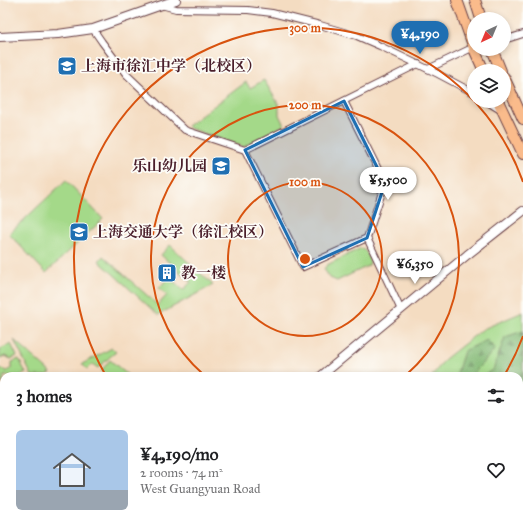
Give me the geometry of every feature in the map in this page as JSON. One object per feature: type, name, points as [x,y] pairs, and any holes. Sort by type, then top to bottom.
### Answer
[{"type":"main road","points":[[457,0],[467,28]]},
{"type":"main road","points":[[474,0],[478,12]]},
{"type":"main road","points":[[511,93],[523,119]]},
{"type":"main road","points":[[501,108],[523,154]]},
{"type":"street","points":[[0,36],[58,34],[93,29],[176,0]]},
{"type":"street","points":[[160,5],[176,9],[248,10],[296,18],[356,36],[418,64],[467,90]]},
{"type":"street","points":[[93,29],[126,74],[185,130],[245,150],[418,64]]},
{"type":"street","points":[[511,38],[523,34]]},
{"type":"street","points":[[428,69],[467,51]]},
{"type":"street","points":[[344,101],[385,183],[367,238],[402,310]]},
{"type":"street","points":[[497,108],[503,112]]},
{"type":"street","points":[[245,150],[303,267],[367,238]]},
{"type":"street","points":[[326,372],[467,255],[523,211]]},
{"type":"highlighted area","points":[[344,101],[385,183],[367,238],[303,267],[245,150]]},
{"type":"green space","points":[[264,80],[279,105],[279,115],[284,125],[244,147],[187,126],[246,82],[250,88]]},
{"type":"green space","points":[[66,180],[103,219],[46,273],[9,234]]},
{"type":"green space","points":[[170,245],[213,285],[158,315],[99,261],[103,256],[158,305],[167,295],[159,288],[169,277],[183,290],[191,282],[161,255]]},
{"type":"green space","points":[[361,248],[368,256],[370,263],[368,266],[337,281],[330,278],[324,269],[327,265]]},
{"type":"green space","points":[[523,312],[523,372],[435,372],[445,359],[483,329]]},
{"type":"green space","points":[[523,331],[523,372],[489,372],[493,370],[505,337]]},
{"type":"green space","points":[[14,340],[50,372],[30,372]]},
{"type":"green space","points":[[487,340],[495,349],[475,372],[457,372],[464,351]]},
{"type":"green space","points":[[11,344],[17,356],[11,359],[5,356],[0,358],[0,349]]},
{"type":"green space","points":[[112,348],[116,352],[98,368],[92,364],[87,369],[82,364]]},
{"type":"green space","points":[[19,359],[26,372],[0,372],[0,368],[7,371],[12,368],[12,362]]},
{"type":"green space","points":[[110,360],[124,372],[102,372],[101,371]]},
{"type":"place","name":"上海市徐汇中学（北校区）","points":[[67,66]]},
{"type":"place","name":"乐山幼儿园","points":[[221,166]]},
{"type":"place","name":"上海交通大学（徐汇校区）","points":[[79,232]]},
{"type":"place","name":"教一楼","points":[[167,273]]}]
